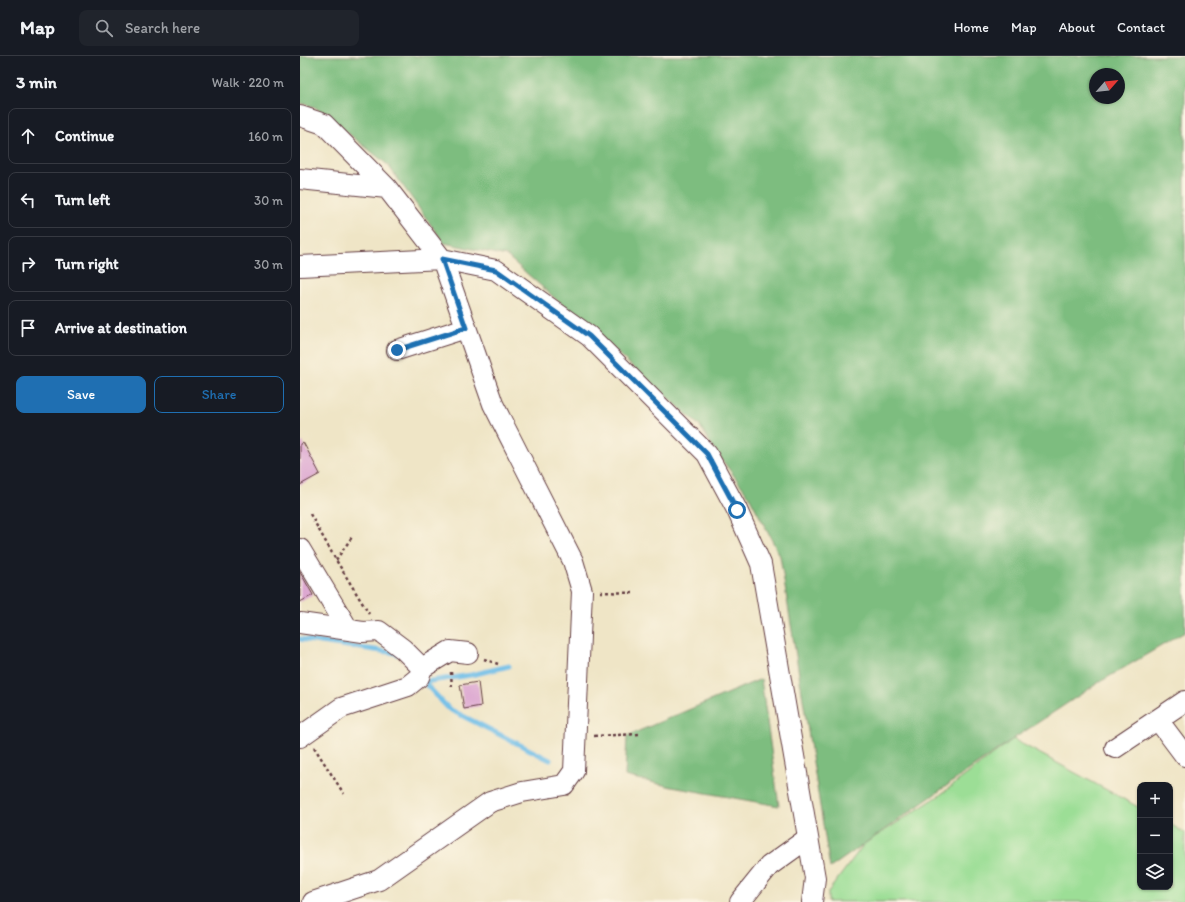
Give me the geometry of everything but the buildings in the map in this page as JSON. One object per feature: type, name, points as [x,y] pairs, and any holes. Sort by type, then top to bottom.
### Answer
[{"type":"street","points":[[300,116],[324,124],[388,188],[442,259],[493,404],[573,561],[582,591],[574,772],[564,784],[522,792],[490,802],[379,880],[355,895],[313,902]]},
{"type":"street","points":[[300,179],[388,188]]},
{"type":"street","points":[[300,266],[442,259],[496,270],[589,336],[707,454],[737,510],[761,564],[815,878],[812,902]]},
{"type":"street","points":[[397,350],[466,328]]},
{"type":"street","points":[[300,549],[363,631]]},
{"type":"street","points":[[300,623],[363,631],[403,649],[422,668]]},
{"type":"street","points":[[303,735],[341,708],[408,686],[419,677],[422,668],[450,651],[468,653]]},
{"type":"street","points":[[1115,748],[1185,701]]},
{"type":"street","points":[[1158,720],[1185,756]]},
{"type":"street","points":[[740,902],[769,866],[808,838]]},
{"type":"path","points":[[310,514],[336,560],[363,631]]},
{"type":"path","points":[[336,560],[352,537]]},
{"type":"path","points":[[582,591],[634,593]]},
{"type":"path","points":[[575,736],[639,734]]},
{"type":"path","points":[[303,735],[344,794]]},
{"type":"green space","points":[[300,56],[1185,56],[1185,632],[1098,683],[1013,739],[830,868],[780,556],[749,496],[714,449],[700,426],[507,256],[444,243],[388,165],[315,107],[300,103]]},
{"type":"green space","points":[[761,679],[779,806],[672,787],[625,776],[627,736]]},
{"type":"green space","points":[[1013,739],[1137,806],[1137,890],[1173,890],[1173,826],[1185,833],[1185,902],[828,902],[828,892],[864,844],[940,795]]},
{"type":"waterway","points":[[300,639],[397,654]]},
{"type":"waterway","points":[[424,682],[471,675],[509,666]]},
{"type":"waterway","points":[[422,680],[449,709],[550,760]]},
{"type":"route","points":[[397,350],[466,328],[442,259],[496,270],[589,336],[707,454],[737,510]]}]
